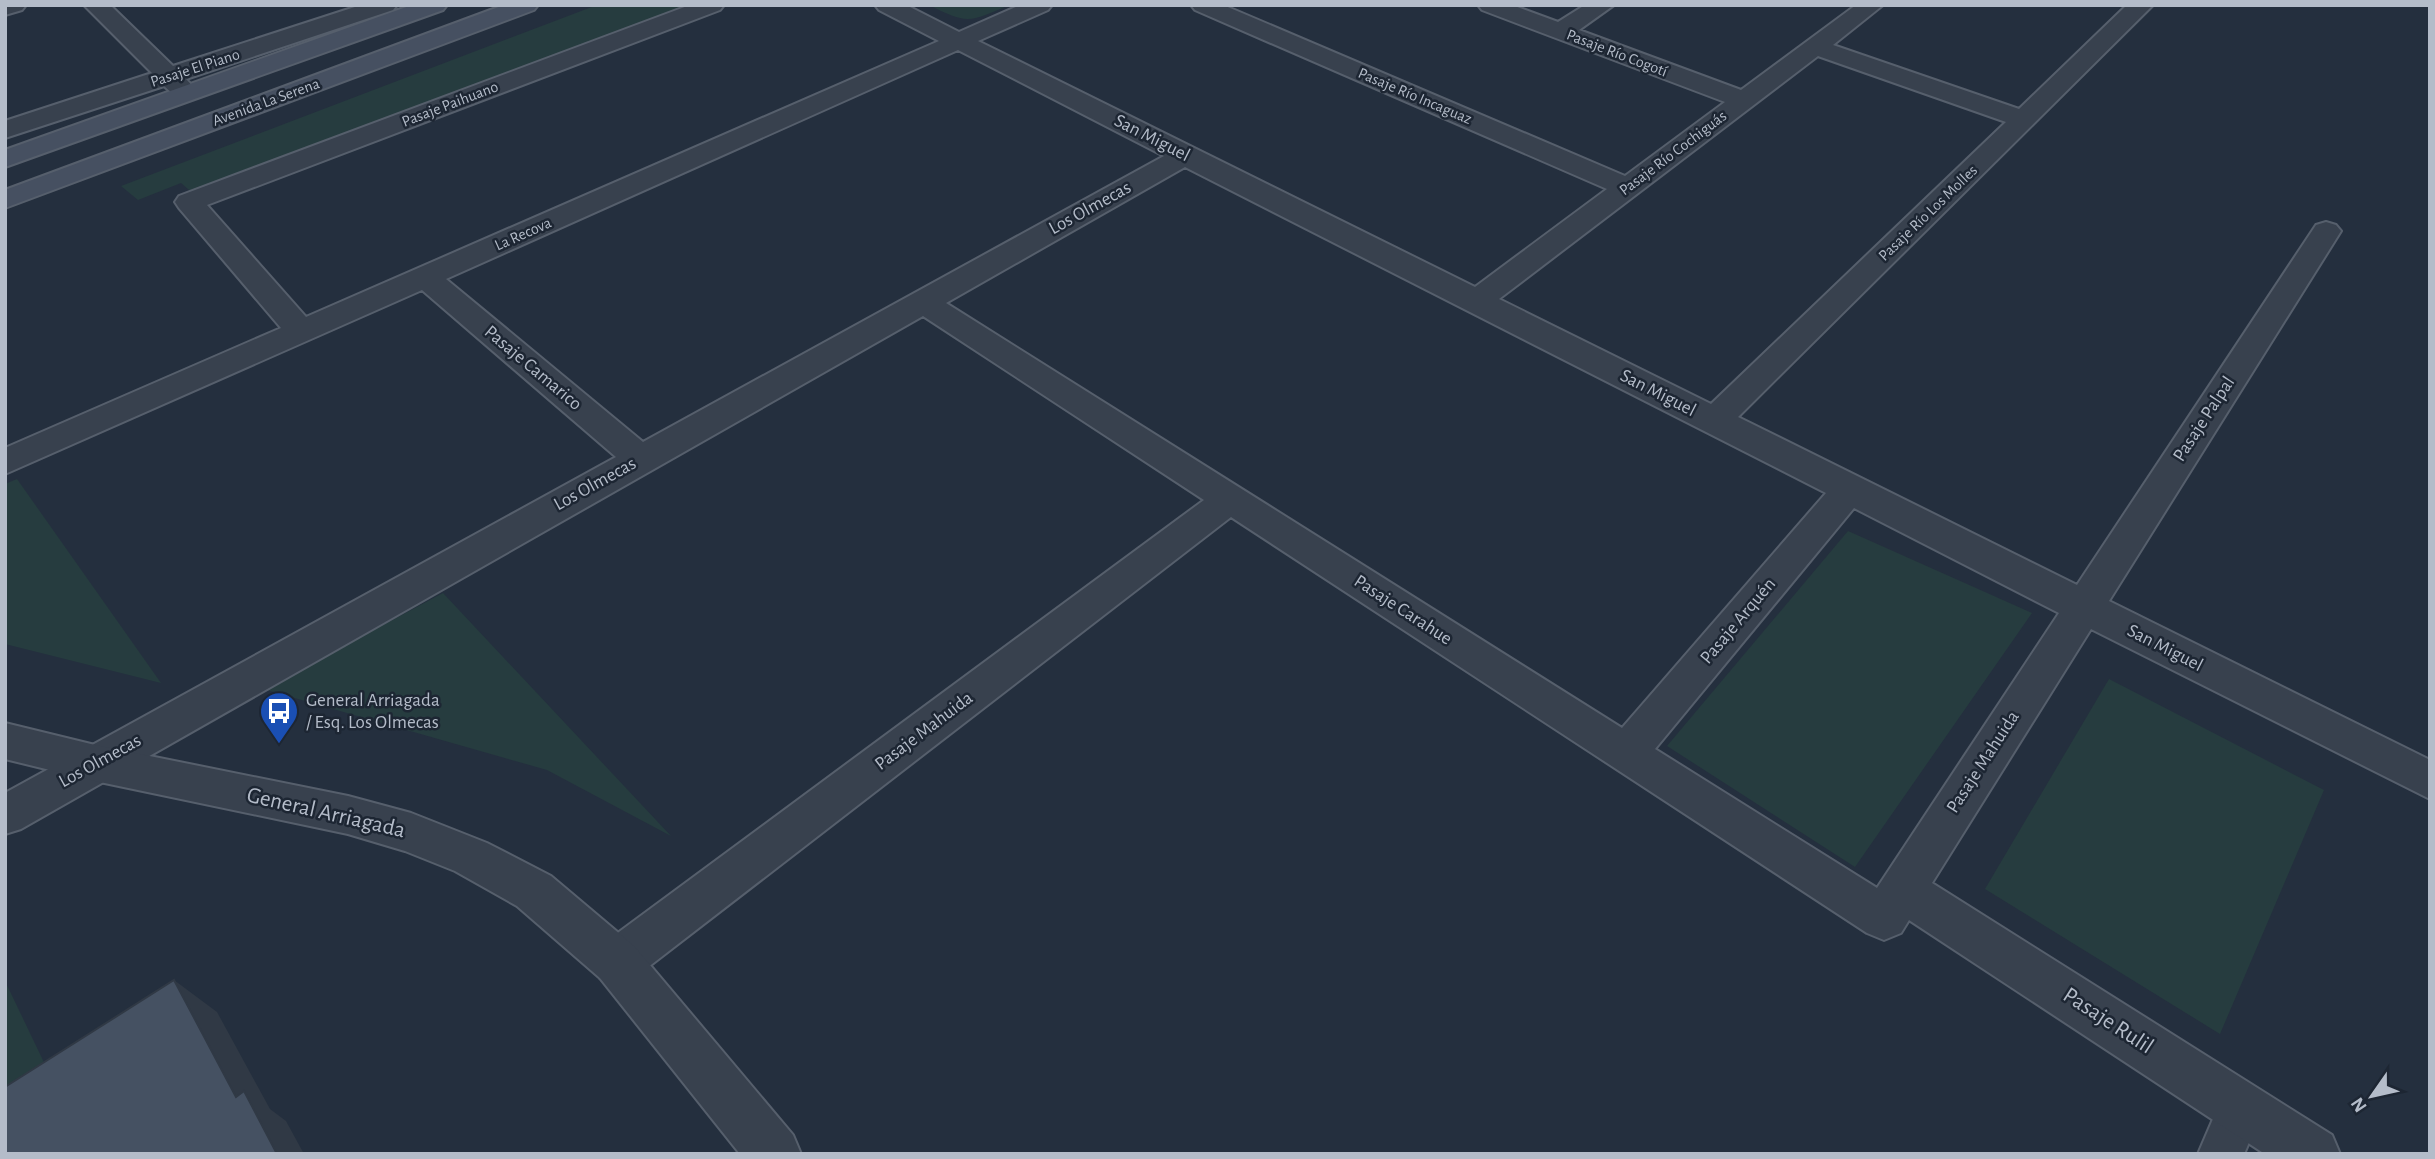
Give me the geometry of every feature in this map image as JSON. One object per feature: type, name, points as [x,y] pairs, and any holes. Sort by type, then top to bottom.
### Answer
[{"type":"main road","name":"Avenida La Serena","points":[[5,159],[178,85],[435,5]]},
{"type":"main road","name":"Avenida La Serena","points":[[5,200],[526,5]]},
{"type":"street","points":[[5,8],[14,5]]},
{"type":"street","points":[[96,5],[178,85]]},
{"type":"street","name":"Pasaje El Piano","points":[[5,130],[178,85],[385,5]]},
{"type":"street","name":"Pasaje Paihuano","points":[[302,332],[189,202],[712,5]]},
{"type":"street","name":"San Miguel","points":[[887,5],[2430,781]]},
{"type":"street","name":"La Recova","points":[[5,463],[1040,5]]},
{"type":"street","name":"Pasaje Río Incaguaz","points":[[1203,5],[1628,188]]},
{"type":"street","name":"Pasaje Río Cogotí","points":[[1490,5],[1744,100]]},
{"type":"street","points":[[1560,32],[1602,5]]},
{"type":"street","name":"Pasaje Río Cochiguás","points":[[1476,301],[1871,5]]},
{"type":"street","name":"Pasaje Río Los Molles","points":[[1714,421],[2141,5]]},
{"type":"street","points":[[1815,47],[2024,119]]},
{"type":"street","name":"Los Olmecas","points":[[5,815],[1186,155]]},
{"type":"street","name":"Pasaje Palpal","points":[[2083,607],[2326,230]]},
{"type":"street","name":"Pasaje Camarico","points":[[425,277],[641,459]]},
{"type":"street","name":"Pasaje Carahue","points":[[923,302],[1626,753],[1893,903]]},
{"type":"street","name":"Pasaje Arquén","points":[[1626,753],[1850,489]]},
{"type":"street","name":"Pasaje Mahuida","points":[[617,962],[1230,499]]},
{"type":"street","name":"Pasaje Mahuida","points":[[1893,903],[2083,607]]},
{"type":"street","name":"General Arriagada","points":[[5,741],[94,763],[348,815],[411,833],[471,858],[534,891],[617,962],[775,1154]]},
{"type":"street","name":"Pasaje Rulil","points":[[1893,903],[2241,1107],[2313,1154]]},
{"type":"lane","points":[[2221,1154],[2241,1107]]},
{"type":"green space","points":[[597,5],[693,5],[195,195],[181,183],[138,200],[121,186]]},
{"type":"green space","points":[[929,5],[1009,5],[969,19],[952,16]]},
{"type":"green space","points":[[17,479],[161,683],[5,644],[5,484]]},
{"type":"green space","points":[[1848,531],[2032,613],[1855,867],[1667,746]]},
{"type":"green space","points":[[443,593],[671,836],[547,770],[263,689]]},
{"type":"green space","points":[[2109,679],[2324,790],[2220,1034],[1985,889]]},
{"type":"green space","points":[[5,981],[51,1077],[5,1107]]},
{"type":"building","points":[[174,980],[236,1097],[244,1091],[277,1154],[5,1154],[5,1087]]},
{"type":"place","name":"General Arriagada / Esq. Los Olmecas","points":[[279,745]]}]
